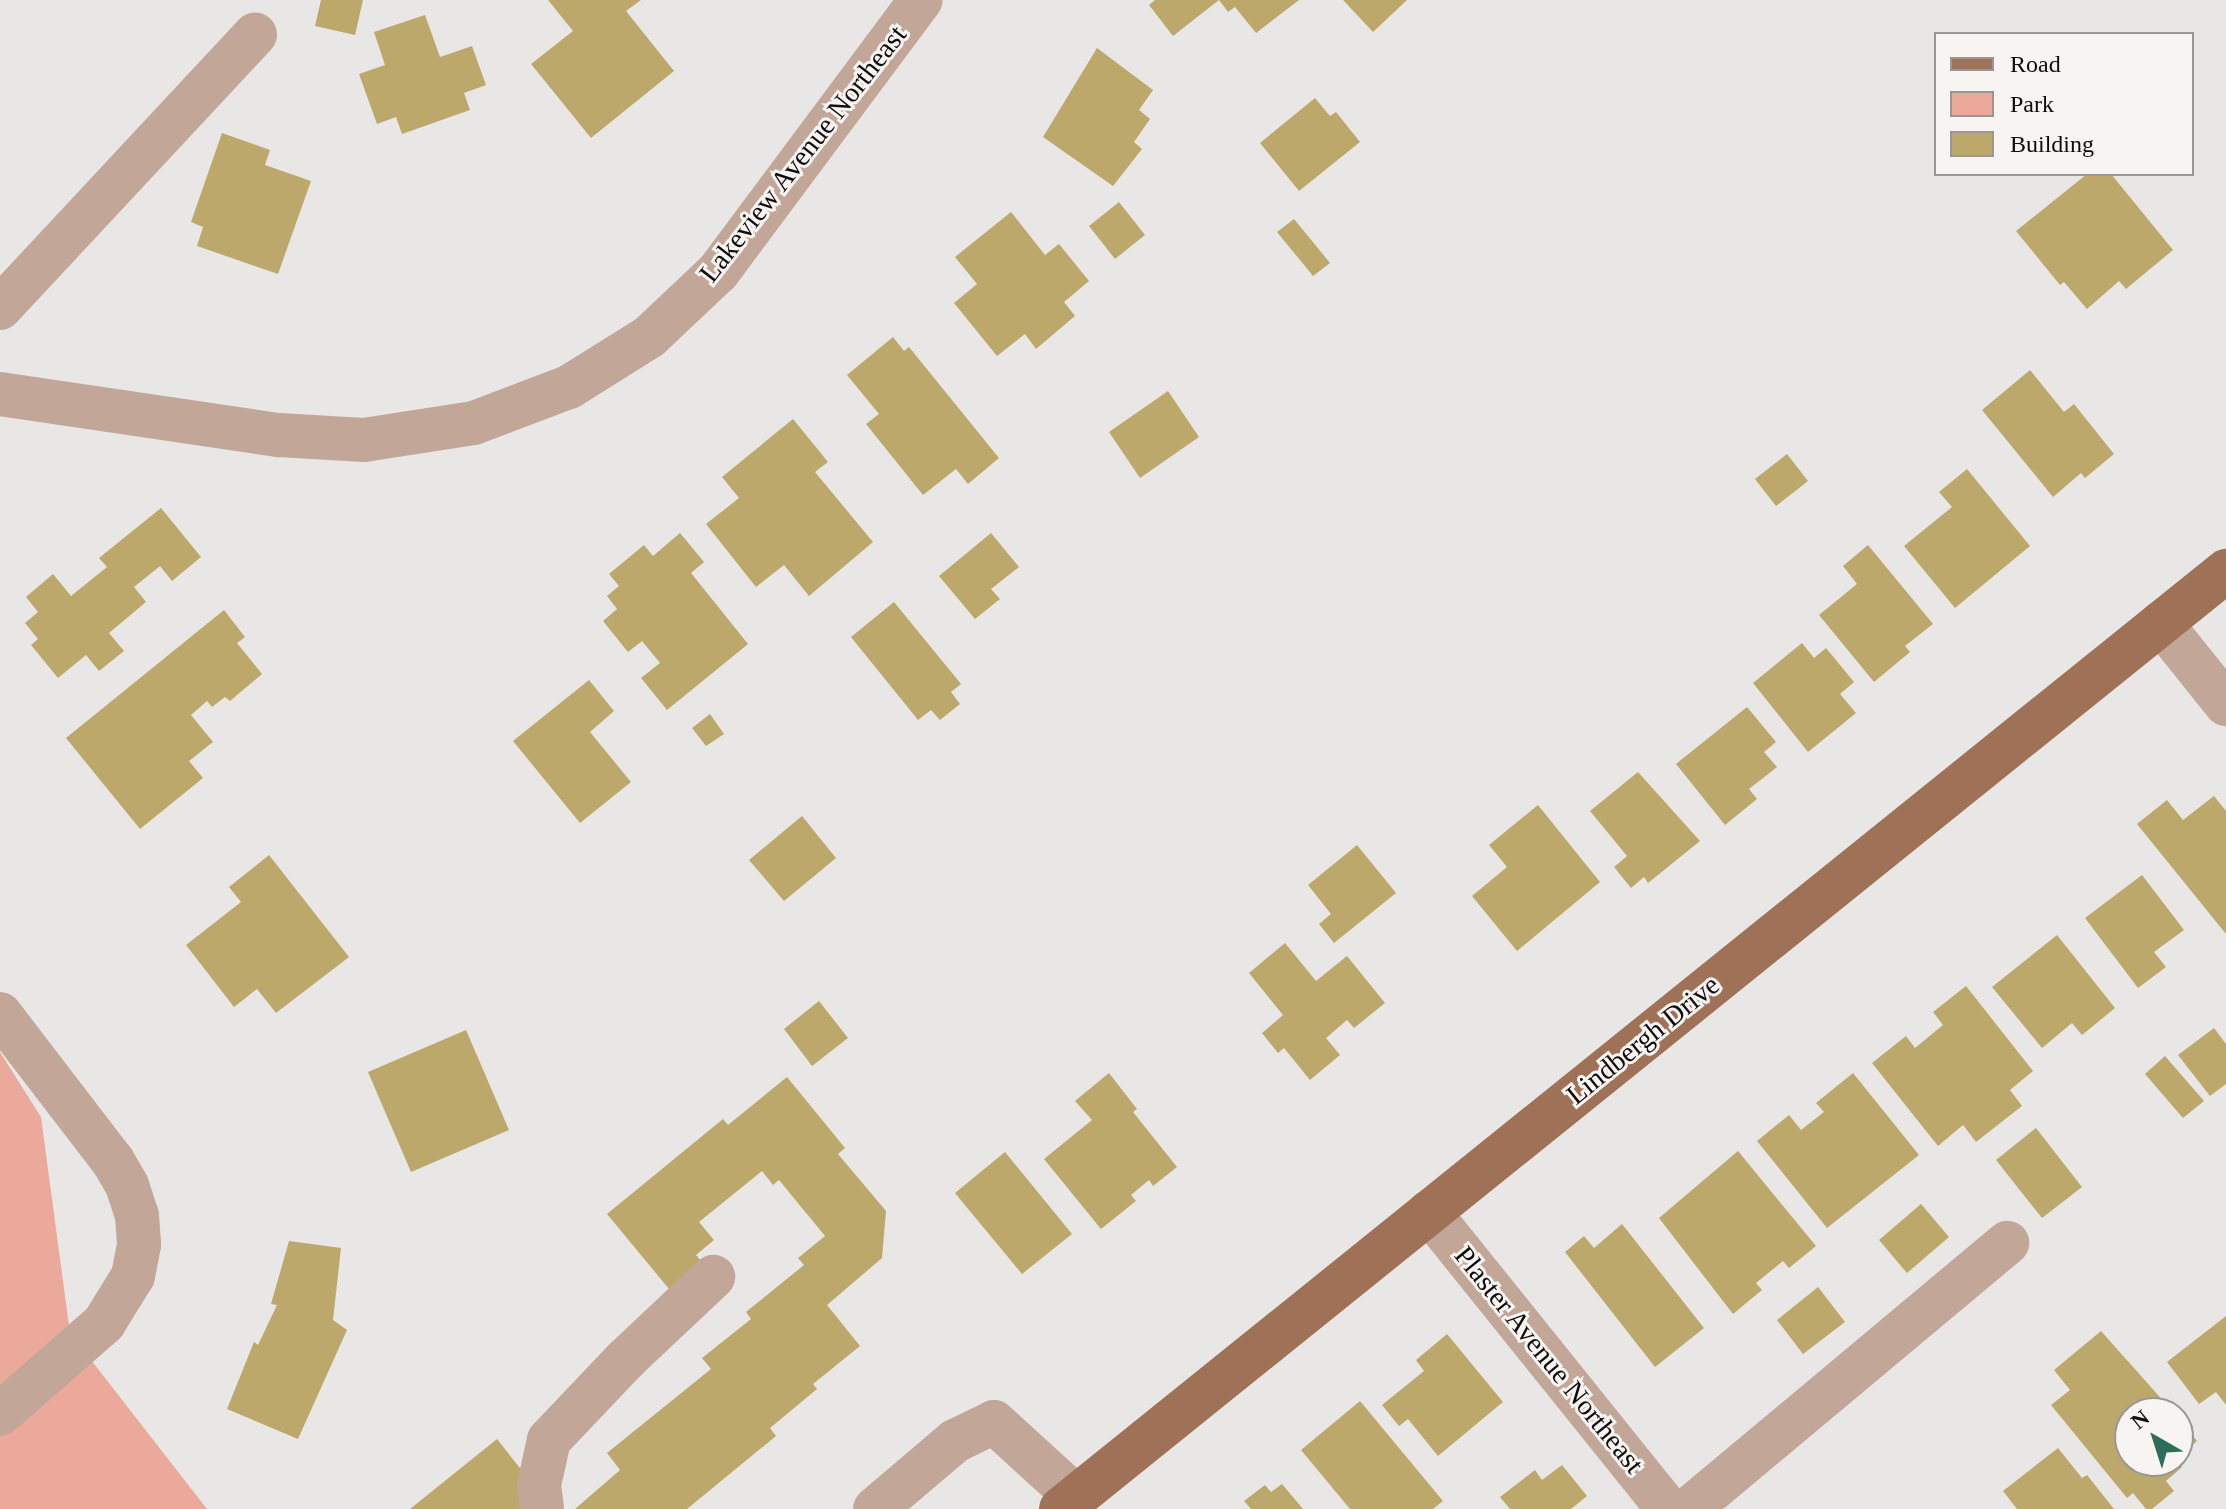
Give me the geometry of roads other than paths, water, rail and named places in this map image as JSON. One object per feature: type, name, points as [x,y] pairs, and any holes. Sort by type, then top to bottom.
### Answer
[{"type":"main road","name":"Lindbergh Drive","points":[[1068,1503],[2226,571]]},
{"type":"street","name":"Lakeview Avenue Northeast","points":[[0,394],[279,435],[364,440],[474,423],[569,387],[649,337],[718,272],[921,0]]},
{"type":"street","points":[[0,308],[255,35]]},
{"type":"street","points":[[2161,623],[2226,704]]},
{"type":"street","points":[[0,1014],[127,1185],[137,1215],[139,1245],[133,1276],[104,1323],[0,1414]]},
{"type":"street","name":"Plaster Avenue Northeast","points":[[1429,1212],[1668,1509]]},
{"type":"street","points":[[1689,1509],[2007,1243]]},
{"type":"street","points":[[542,1509],[539,1485],[549,1440],[626,1359],[713,1277]]},
{"type":"street","points":[[875,1509],[955,1441],[994,1422],[1068,1503]]}]
